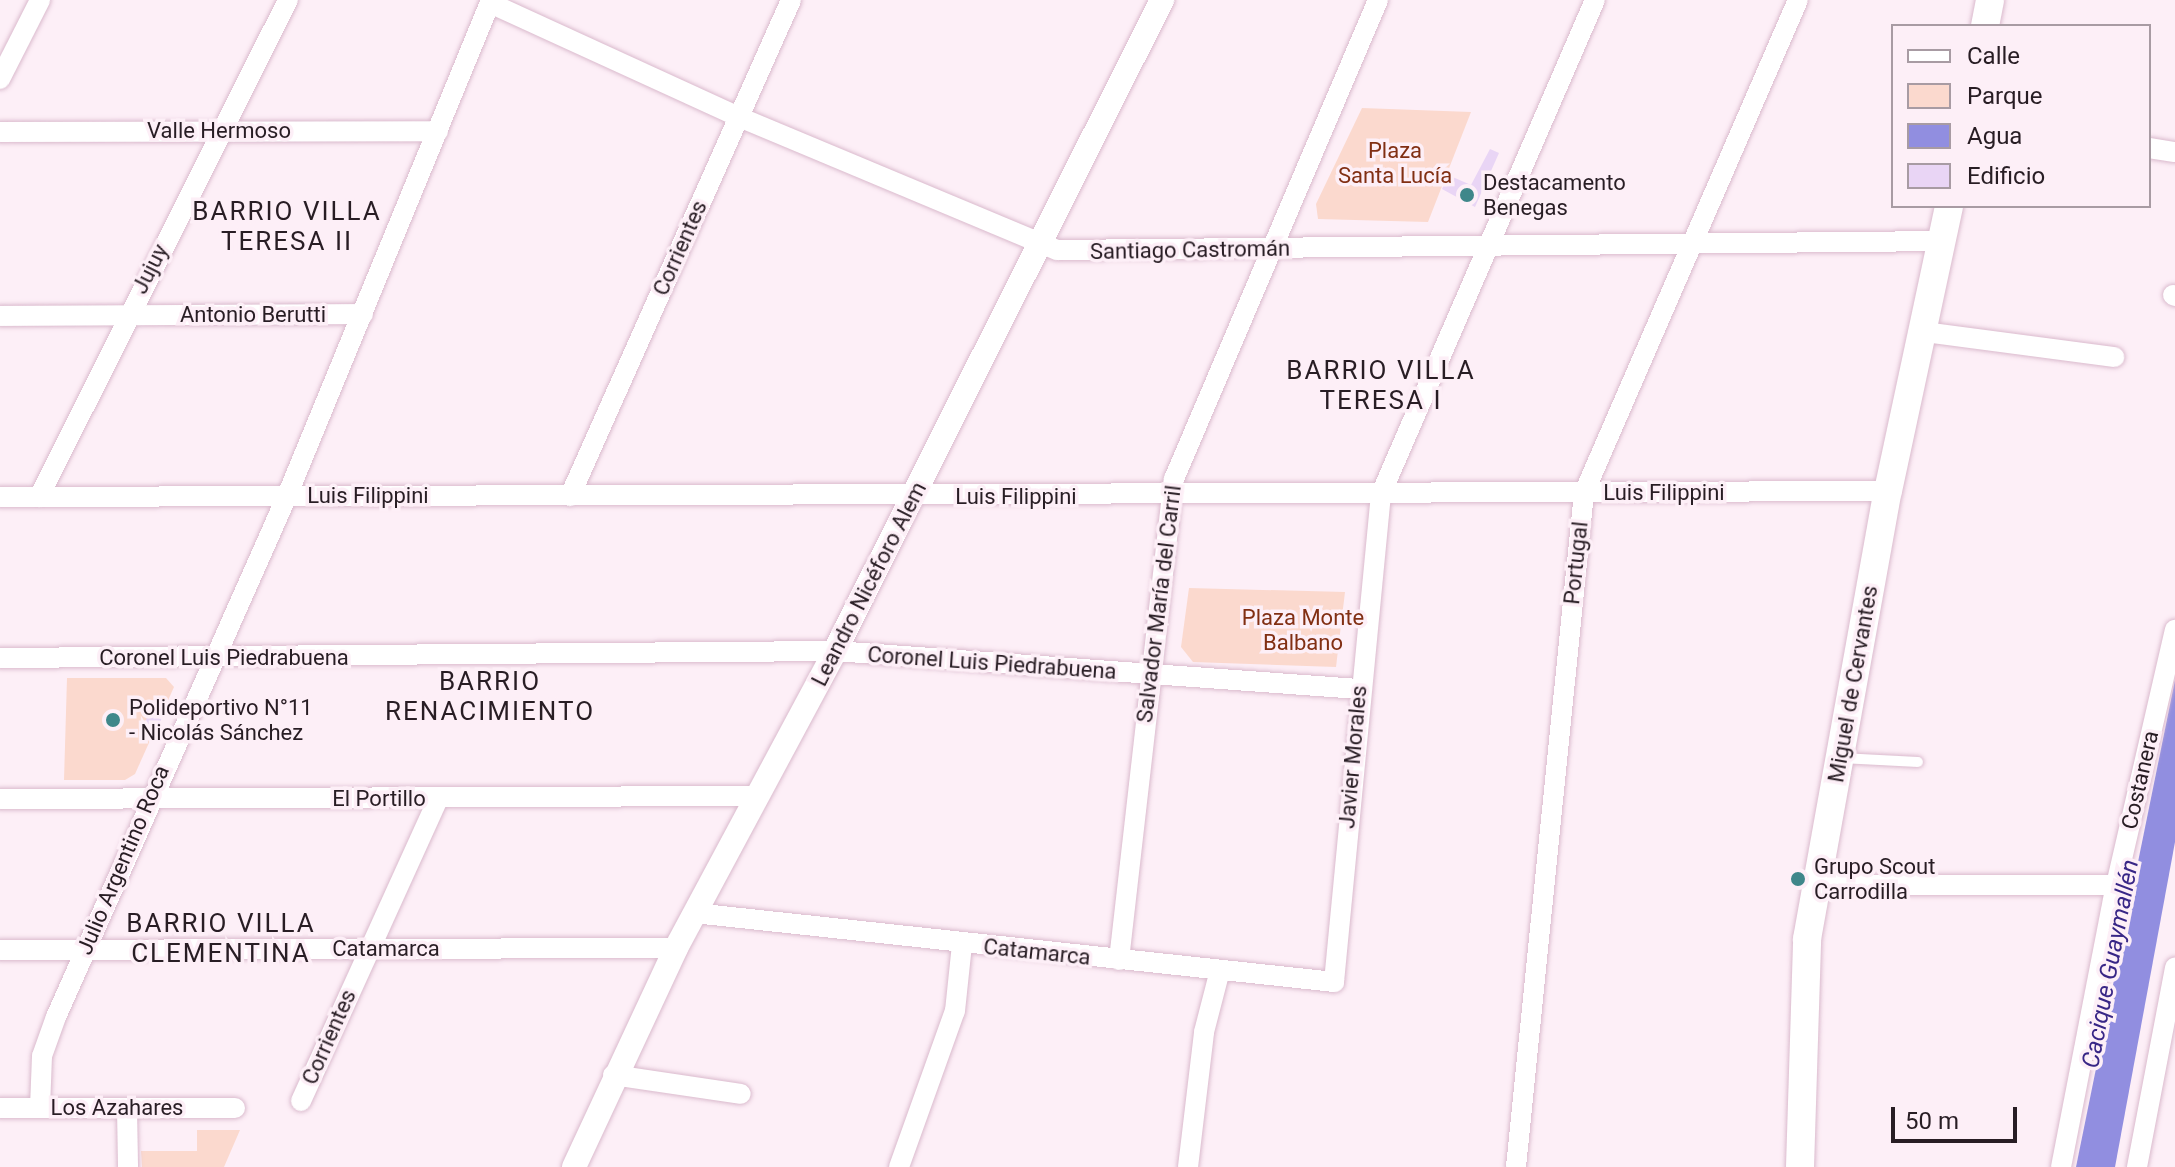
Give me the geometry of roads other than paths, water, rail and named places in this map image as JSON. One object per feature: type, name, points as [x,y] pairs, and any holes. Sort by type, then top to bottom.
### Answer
[{"type":"main road","points":[[1985,24],[1990,0]]},
{"type":"main road","name":"Miguel de Cervantes","points":[[1800,1167],[1807,939],[1888,491],[1949,208]]},
{"type":"street","points":[[0,79],[40,0]]},
{"type":"street","name":"Jujuy","points":[[39,497],[126,315],[288,0]]},
{"type":"street","name":"Corrientes","points":[[570,496],[791,0]]},
{"type":"street","name":"Leandro Nicéforo Alem","points":[[574,1167],[613,1075],[676,948],[835,651],[1162,0]]},
{"type":"street","name":"Salvador María del Carril","points":[[1119,960],[1148,674],[1170,496],[1378,0]]},
{"type":"street","name":"Javier Morales","points":[[1334,982],[1359,689],[1381,494],[1595,0]]},
{"type":"street","name":"Portugal","points":[[1516,1167],[1584,493],[1798,0]]},
{"type":"street","name":"Santiago Castromán","points":[[491,1],[739,117],[1041,246],[1485,249],[1941,241]]},
{"type":"street","name":"Julio Argentino Roca","points":[[40,1108],[42,1056],[84,950],[287,496],[491,1]]},
{"type":"street","name":"Valle Hermoso","points":[[0,132],[438,131]]},
{"type":"street","points":[[2151,148],[2175,152]]},
{"type":"street","name":"Antonio Berutti","points":[[0,316],[363,314]]},
{"type":"street","points":[[1924,332],[2114,357]]},
{"type":"street","name":"Luis Filippini","points":[[0,497],[913,497],[1888,491]]},
{"type":"street","name":"Costanera","points":[[2061,1167],[2116,885],[2175,630]]},
{"type":"street","name":"Coronel Luis Piedrabuena","points":[[0,658],[835,651],[1359,689]]},
{"type":"street","name":"El Portillo","points":[[0,799],[758,796]]},
{"type":"street","name":"Corrientes","points":[[301,1101],[438,799]]},
{"type":"street","points":[[1817,885],[2116,885]]},
{"type":"street","name":"Catamarca","points":[[694,913],[1334,982]]},
{"type":"street","points":[[899,1167],[955,1011],[962,944]]},
{"type":"street","name":"Catamarca","points":[[0,950],[676,948]]},
{"type":"street","points":[[2137,1167],[2169,1030],[2175,968]]},
{"type":"street","points":[[1188,1167],[1204,1032],[1220,970]]},
{"type":"street","points":[[613,1075],[741,1094]]},
{"type":"street","name":"Los Azahares","points":[[0,1108],[235,1108]]},
{"type":"street","points":[[127,1108],[128,1167]]},
{"type":"lane","points":[[1839,758],[1918,762]]},
{"type":"water","points":[[2175,680],[2175,842],[2115,1167],[2076,1167]]},
{"type":"place","name":"Destacamento Benegas","points":[[1467,195]]},
{"type":"place","name":"Polideportivo N°11 - Nicolás Sánchez","points":[[113,720]]},
{"type":"place","name":"Grupo Scout Carrodilla","points":[[1798,879]]},
{"type":"district","name":"BARRIO VILLA TERESA II","points":[[287,227]]},
{"type":"district","name":"BARRIO VILLA TERESA I","points":[[1381,386]]},
{"type":"district","name":"BARRIO RENACIMIENTO","points":[[490,697]]},
{"type":"district","name":"BARRIO VILLA CLEMENTINA","points":[[221,939]]},
{"type":"park label","name":"Plaza Santa Lucía","points":[[1395,162]]},
{"type":"park label","name":"Plaza Monte Balbano","points":[[1303,630]]},
{"type":"water label","name":"Cacique Guaymallén","points":[[2111,964]]}]
